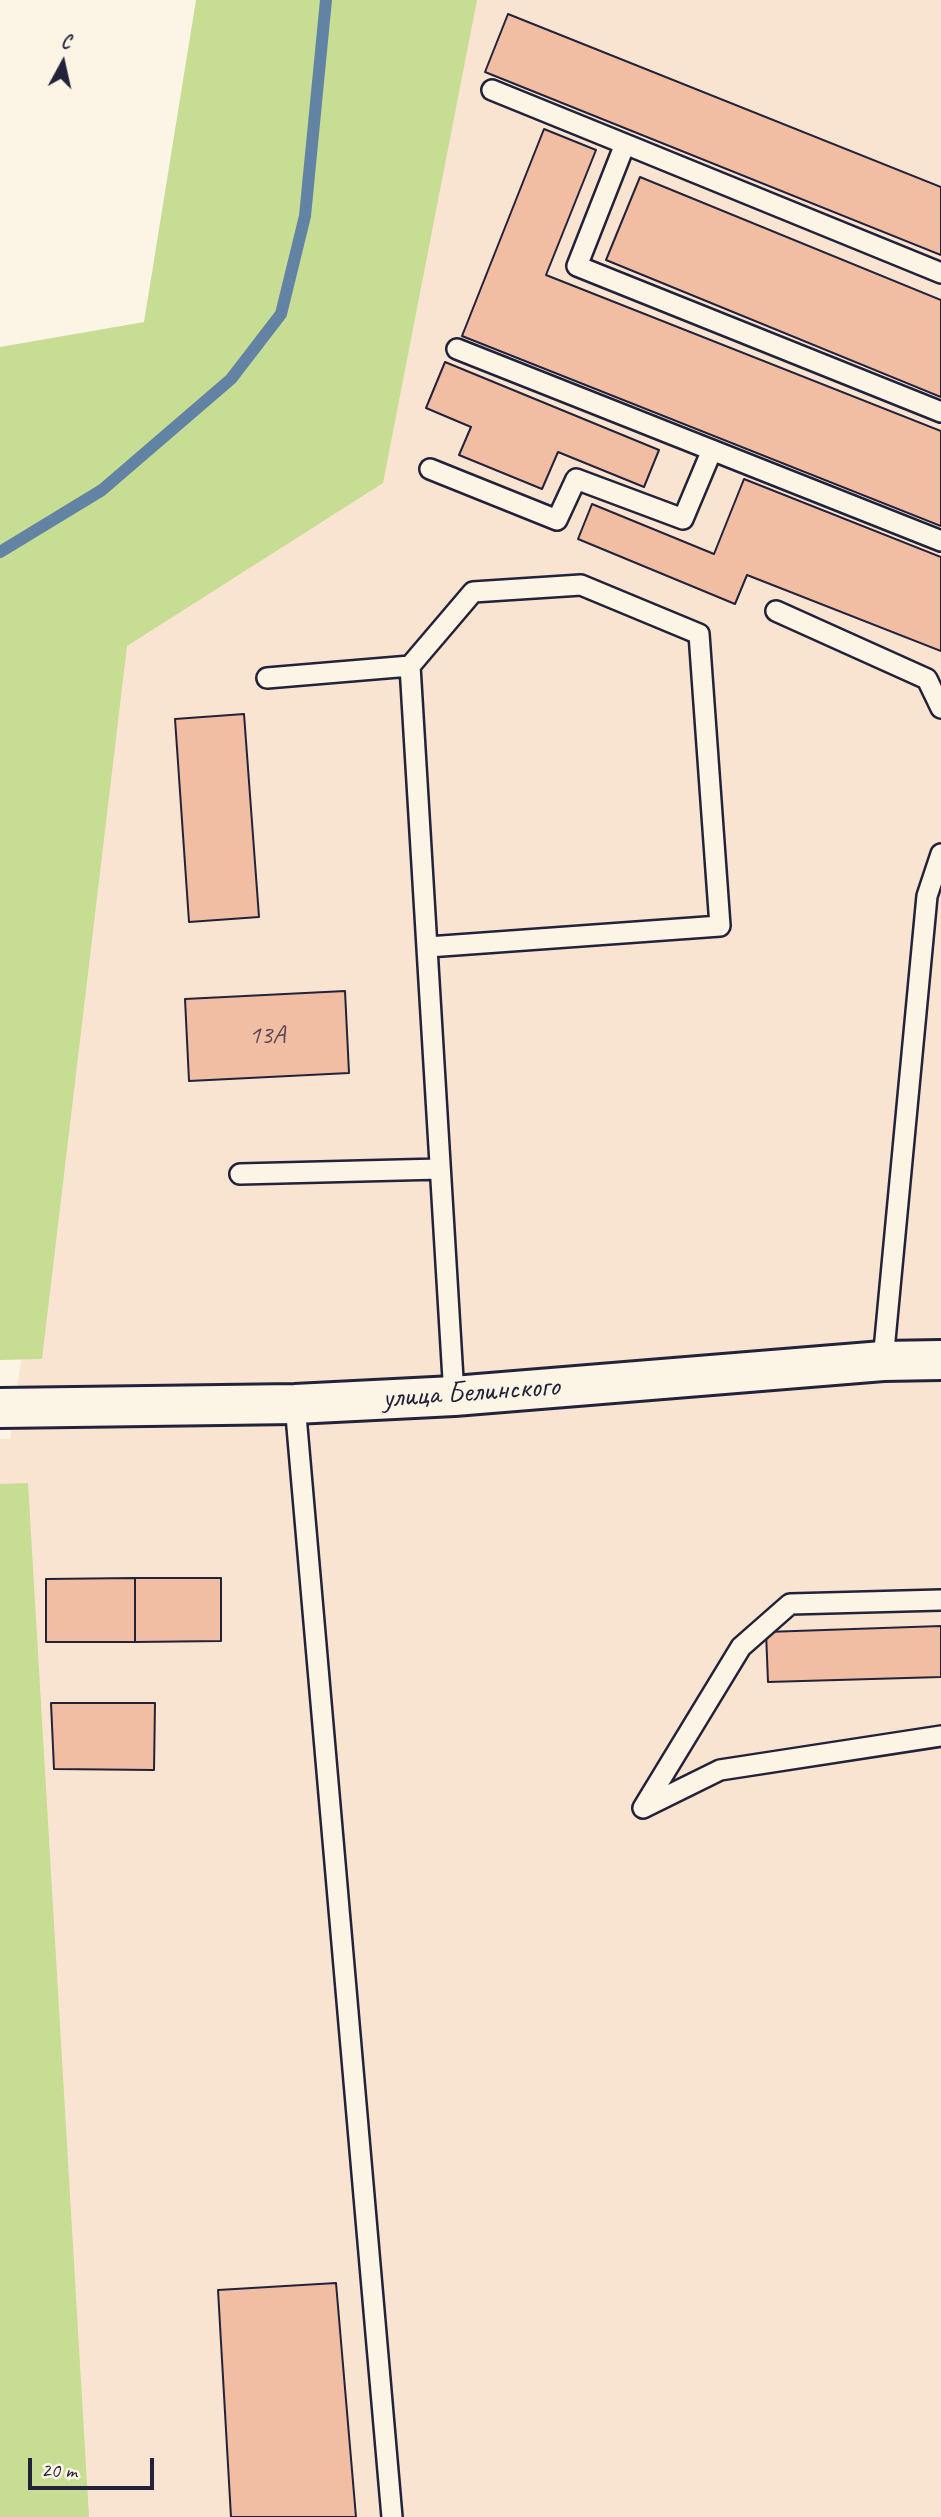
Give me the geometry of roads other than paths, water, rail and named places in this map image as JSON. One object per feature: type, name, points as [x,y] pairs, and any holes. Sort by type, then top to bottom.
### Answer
[{"type":"street","name":"улица Белинского","points":[[0,1408],[295,1404],[454,1396],[883,1361],[941,1360]]},
{"type":"lane","points":[[492,90],[941,273]]},
{"type":"lane","points":[[625,144],[577,266],[941,412]]},
{"type":"lane","points":[[457,349],[941,541]]},
{"type":"lane","points":[[430,469],[557,520],[576,479],[683,519],[712,450]]},
{"type":"lane","points":[[428,947],[720,926],[699,634],[581,585],[473,592],[410,666],[454,1396]]},
{"type":"lane","points":[[776,611],[927,679],[941,708]]},
{"type":"lane","points":[[267,678],[410,666]]},
{"type":"lane","points":[[883,1361],[928,896],[941,854]]},
{"type":"lane","points":[[240,1174],[440,1169]]},
{"type":"lane","points":[[295,1404],[392,2517]]},
{"type":"lane","points":[[941,1600],[790,1604],[741,1647],[643,1808],[720,1770],[941,1736]]},
{"type":"waterway","points":[[0,552],[102,490],[231,379],[281,314],[305,216],[326,0]]}]
